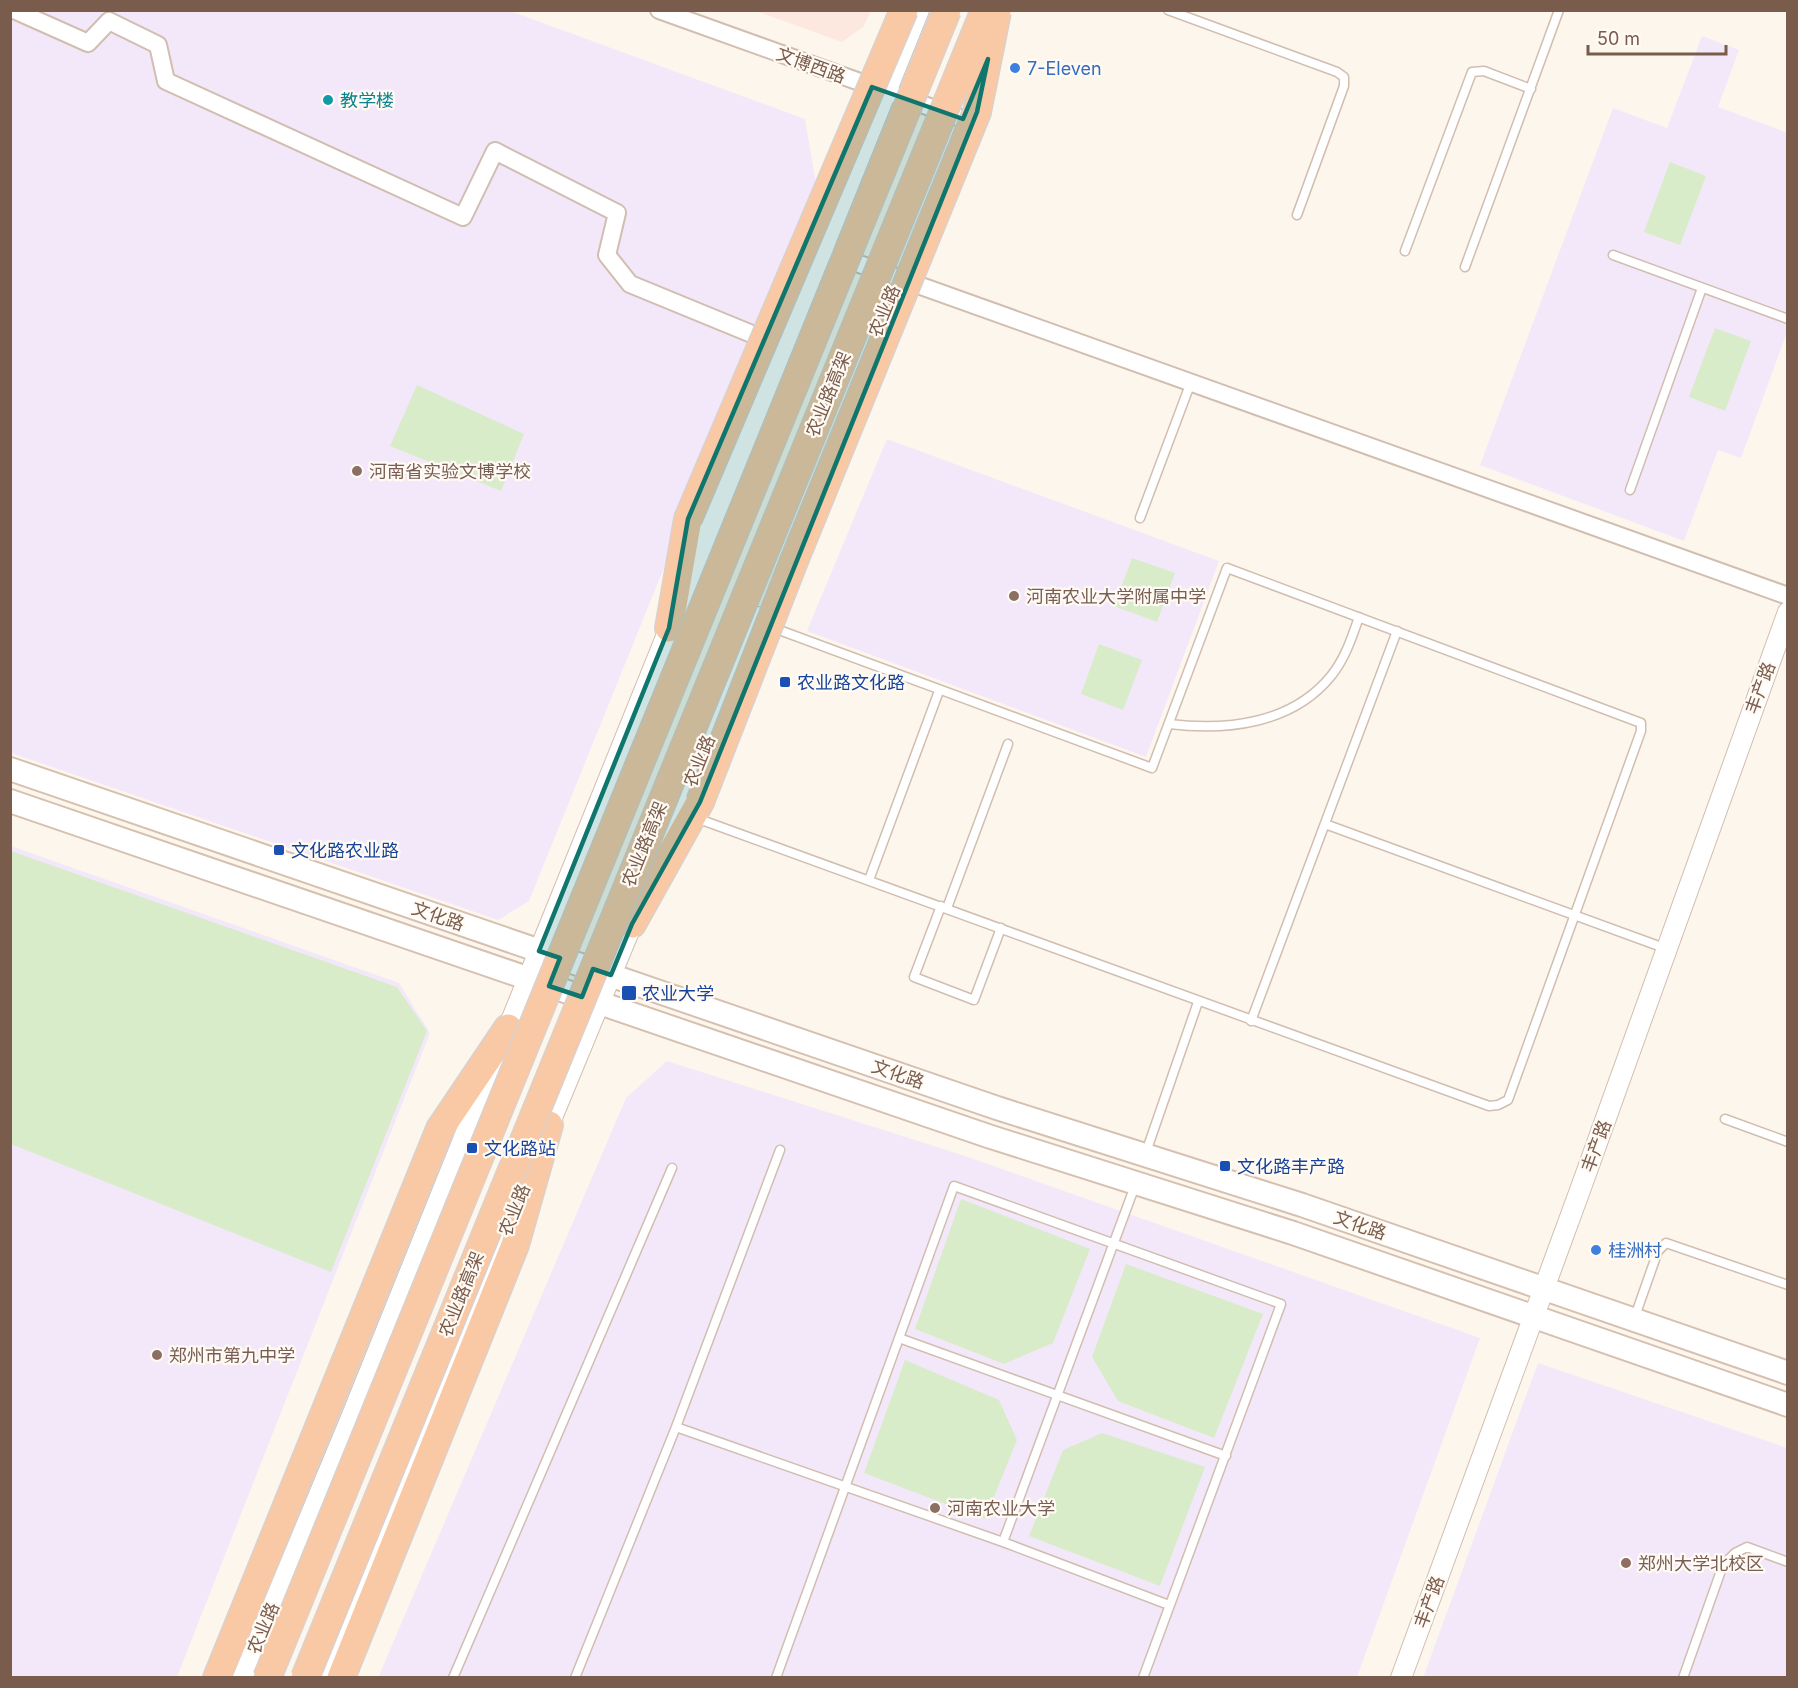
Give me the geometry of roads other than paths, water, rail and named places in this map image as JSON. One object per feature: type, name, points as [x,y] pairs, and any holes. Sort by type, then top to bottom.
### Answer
[{"type":"highway","points":[[669,628],[687,519],[904,10]]},
{"type":"highway","name":"农业路高架","points":[[267,1677],[947,10]]},
{"type":"highway","name":"农业路高架","points":[[305,1677],[985,10]]},
{"type":"highway","points":[[632,924],[696,809],[794,561],[977,112],[998,10]]},
{"type":"highway","points":[[217,1677],[440,1129],[508,1028]]},
{"type":"highway","points":[[341,1677],[515,1245],[549,1125]]},
{"type":"main road","name":"文化路","points":[[10,769],[997,1108],[1302,1204],[1788,1373]]},
{"type":"main road","name":"文化路","points":[[10,801],[987,1136],[1293,1233],[1788,1405]]},
{"type":"street","points":[[14,10],[88,43],[109,21],[158,45],[166,81],[463,217],[495,151],[617,213],[607,255],[630,284],[764,339]]},
{"type":"street","name":"文博西路","points":[[658,10],[963,119]]},
{"type":"street","name":"农业路","points":[[243,1677],[355,1410],[919,10]]},
{"type":"street","name":"农业路","points":[[322,1677],[1008,10]]},
{"type":"street","points":[[822,250],[1788,596]]},
{"type":"street","name":"丰产路","points":[[1401,1677],[1534,1317],[1788,612]]},
{"type":"lane","points":[[1168,10],[1337,72],[1344,77],[1344,86],[1297,215]]},
{"type":"lane","points":[[1465,267],[1559,10]]},
{"type":"lane","points":[[1405,251],[1473,72],[1484,71],[1531,89]]},
{"type":"lane","points":[[1613,255],[1788,319]]},
{"type":"lane","points":[[1630,490],[1702,288]]},
{"type":"lane","points":[[1140,518],[1191,382]]},
{"type":"lane","points":[[696,809],[869,880],[1198,1002],[1489,1106],[1508,1100],[1641,731],[1641,723],[1227,568],[1152,768],[756,622]]},
{"type":"lane","points":[[1169,724],[1204,728],[1250,723],[1280,713],[1311,697],[1332,675],[1347,650],[1359,617]]},
{"type":"lane","points":[[1251,1021],[1397,631]]},
{"type":"lane","points":[[869,880],[939,691]]},
{"type":"lane","points":[[1001,928],[974,1000],[914,977],[1008,744]]},
{"type":"lane","points":[[1325,824],[1667,949]]},
{"type":"lane","points":[[1145,1155],[1198,1002]]},
{"type":"lane","points":[[1725,1119],[1788,1142]]},
{"type":"lane","points":[[575,1677],[676,1427],[780,1150]]},
{"type":"lane","points":[[453,1677],[672,1168]]},
{"type":"lane","points":[[1003,1542],[1136,1183]]},
{"type":"lane","points":[[776,1677],[954,1186],[1281,1304],[1143,1677]]},
{"type":"lane","points":[[1634,1320],[1658,1251],[1666,1243],[1788,1285]]},
{"type":"lane","points":[[899,1338],[1226,1456]]},
{"type":"lane","points":[[676,1427],[844,1488],[1003,1542],[1169,1605]]},
{"type":"lane","points":[[1683,1677],[1723,1565],[1735,1552],[1747,1547],[1788,1562]]},
{"type":"place","name":"7-Eleven","points":[[1015,68]]},
{"type":"place","name":"教学楼","points":[[328,100]]},
{"type":"place","name":"河南省实验文博学校","points":[[357,471]]},
{"type":"place","name":"河南农业大学附属中学","points":[[1014,596]]},
{"type":"place","name":"农业路文化路","points":[[785,682]]},
{"type":"place","name":"文化路农业路","points":[[279,850]]},
{"type":"place","name":"农业大学","points":[[629,993]]},
{"type":"place","name":"文化路站","points":[[472,1148]]},
{"type":"place","name":"文化路丰产路","points":[[1225,1166]]},
{"type":"place","name":"桂洲村","points":[[1596,1250]]},
{"type":"place","name":"郑州市第九中学","points":[[157,1355]]},
{"type":"place","name":"河南农业大学","points":[[935,1508]]},
{"type":"place","name":"郑州大学北校区","points":[[1626,1563]]}]
